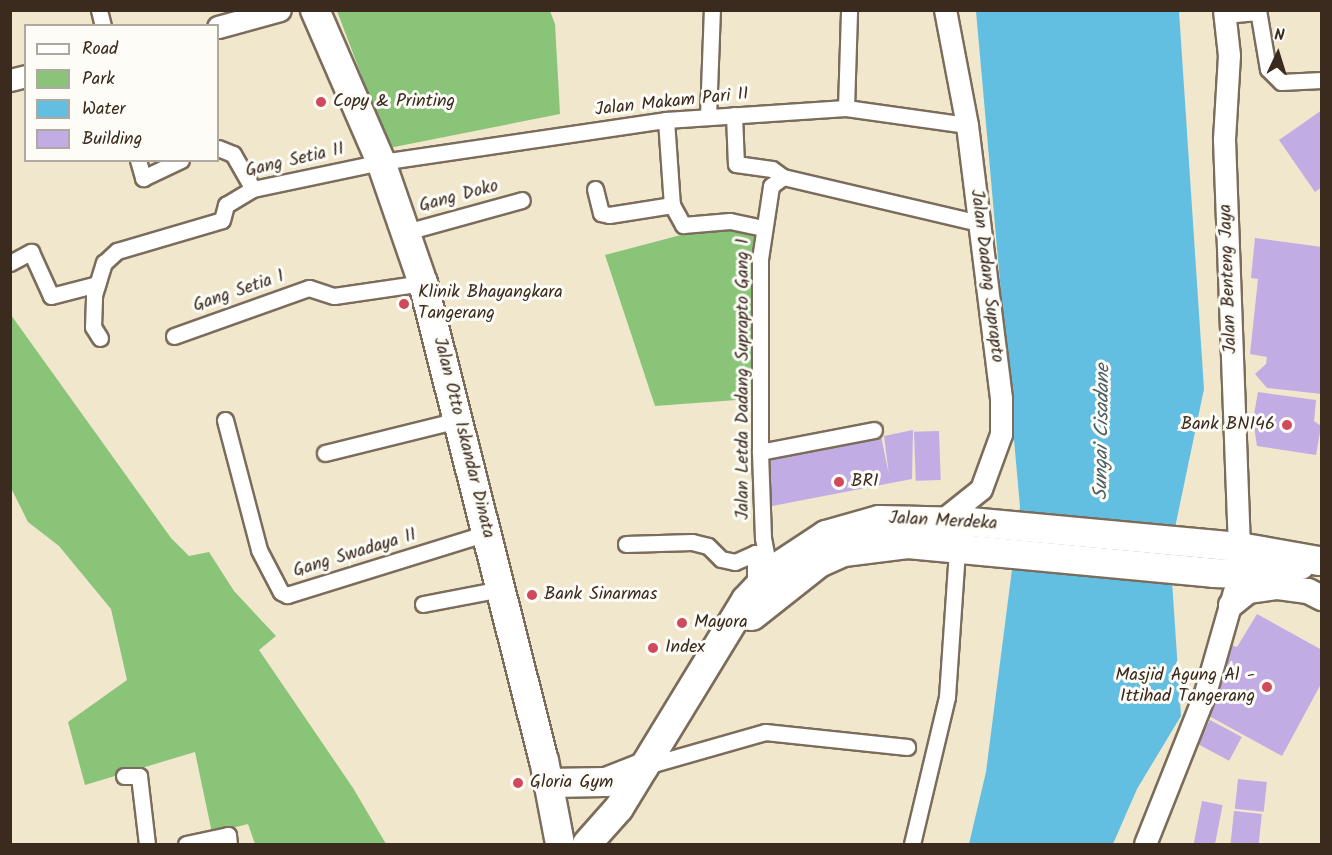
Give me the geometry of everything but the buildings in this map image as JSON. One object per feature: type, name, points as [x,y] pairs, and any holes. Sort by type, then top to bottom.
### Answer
[{"type":"highway","name":"Jalan Otto Iskandar Dinata","points":[[315,10],[381,162],[423,283],[501,589],[548,783],[560,844]]},
{"type":"highway","name":"Jalan Merdeka","points":[[587,844],[619,807],[716,651],[763,582],[826,535],[879,520],[969,522],[1228,560]]},
{"type":"highway","name":"Jalan Merdeka","points":[[716,651],[765,604],[819,563],[844,552],[908,544],[962,550],[1228,560]]},
{"type":"highway","points":[[1228,560],[1320,561]]},
{"type":"highway","points":[[548,783],[606,782],[644,767]]},
{"type":"main road","points":[[1231,605],[1248,591],[1278,587],[1308,591],[1322,598]]},
{"type":"street","points":[[219,27],[280,10]]},
{"type":"street","points":[[708,117],[712,10]]},
{"type":"street","points":[[846,108],[849,10]]},
{"type":"street","name":"Jalan Dadang Suprapto","points":[[941,521],[981,489],[1001,434],[1001,398],[967,126],[945,10]]},
{"type":"street","points":[[1224,13],[1258,11],[1268,69],[1281,82],[1322,80]]},
{"type":"street","name":"Jalan Benteng Jaya","points":[[1145,844],[1205,693],[1231,605],[1228,560],[1224,139],[1229,55],[1224,13]]},
{"type":"street","name":"Jalan Makam Pari II","points":[[381,162],[666,120],[846,108],[967,126]]},
{"type":"street","points":[[734,115],[736,164],[772,169],[783,177],[979,223]]},
{"type":"street","points":[[666,120],[672,205],[683,225],[730,221],[764,228]]},
{"type":"street","points":[[219,148],[233,154],[253,189]]},
{"type":"street","points":[[139,162],[143,177],[177,162]]},
{"type":"street","name":"Gang Setia II","points":[[100,338],[93,327],[97,284],[104,263],[117,251],[222,220],[226,205],[253,189],[381,162]]},
{"type":"street","name":"Jalan Letda Dadang Suprapto Gang 1","points":[[763,582],[760,259],[771,186],[783,177]]},
{"type":"street","points":[[595,189],[601,213],[609,215],[672,205]]},
{"type":"street","name":"Gang Doko","points":[[406,232],[522,200]]},
{"type":"street","points":[[10,263],[30,252],[51,296],[97,284]]},
{"type":"street","name":"Gang Setia 1","points":[[174,336],[309,288],[334,296],[423,283]]},
{"type":"street","name":"Gang Swadaya II","points":[[225,420],[259,549],[281,592],[287,595],[487,534]]},
{"type":"street","points":[[325,453],[458,420]]},
{"type":"street","points":[[760,452],[874,430]]},
{"type":"street","points":[[626,544],[692,542],[708,546],[721,559],[735,562],[755,553],[763,582]]},
{"type":"street","points":[[912,844],[947,698],[962,550]]},
{"type":"street","points":[[423,604],[501,589]]},
{"type":"street","points":[[644,767],[765,732],[907,747]]},
{"type":"street","points":[[124,776],[139,776],[147,844]]},
{"type":"street","points":[[186,844],[228,835],[230,844]]},
{"type":"green space","points":[[337,11],[550,11],[555,24],[560,114],[389,148]]},
{"type":"green space","points":[[730,222],[755,233],[750,399],[655,406],[605,255]]},
{"type":"green space","points":[[11,315],[171,538],[189,556],[209,552],[234,591],[276,636],[259,650],[353,788],[386,844],[255,844],[248,824],[212,833],[195,752],[85,785],[68,722],[127,680],[111,609],[59,546],[28,522],[11,488]]},
{"type":"water","name":"Sungai Cisadane","points":[[976,11],[1179,11],[1204,389],[1176,523],[1172,581],[1181,716],[1137,789],[1113,844],[969,844],[986,772],[1020,507]]},
{"type":"place","name":"Copy & Printing","points":[[321,102]]},
{"type":"place","name":"Klinik Bhayangkara Tangerang","points":[[404,304]]},
{"type":"place","name":"Bank BNI46","points":[[1287,425]]},
{"type":"place","name":"BRI","points":[[839,482]]},
{"type":"place","name":"Bank Sinarmas","points":[[532,595]]},
{"type":"place","name":"Mayora","points":[[682,623]]},
{"type":"place","name":"Index","points":[[653,648]]},
{"type":"place","name":"Masjid Agung Al - Ittihad Tangerang","points":[[1267,687]]},
{"type":"place","name":"Gloria Gym","points":[[518,783]]}]
